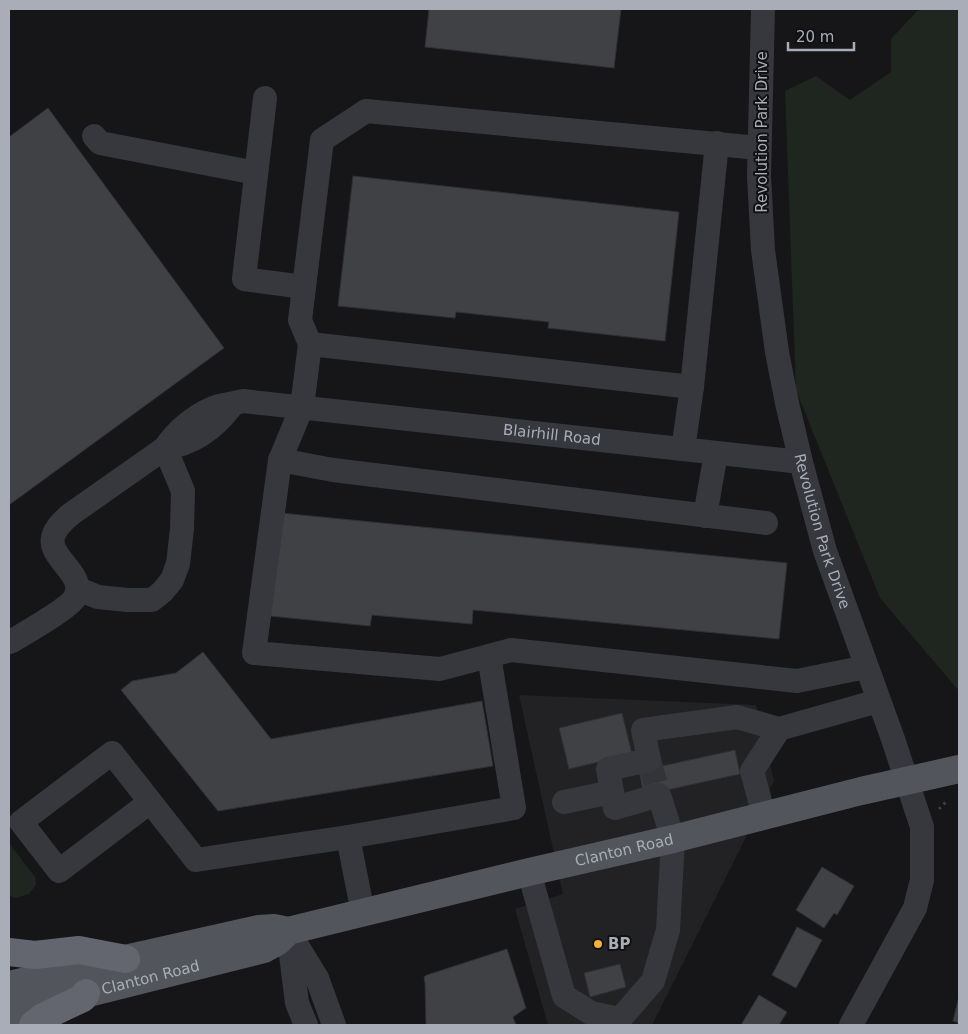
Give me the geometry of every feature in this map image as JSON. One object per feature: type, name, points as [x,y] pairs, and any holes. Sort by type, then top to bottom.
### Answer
[{"type":"highway","points":[[9,952],[35,955],[79,950],[126,959]]},
{"type":"highway","points":[[33,1025],[43,1017],[80,1000],[86,993]]},
{"type":"main road","name":"Clanton Road","points":[[9,1013],[264,948],[277,942],[288,932],[959,769]]},
{"type":"main road","name":"Clanton Road","points":[[9,985],[259,930],[274,928],[288,932]]},
{"type":"street","name":"Revolution Park Drive","points":[[763,9],[759,176],[767,286],[777,352],[801,462],[825,551],[922,827],[922,880],[915,908],[851,1025]]},
{"type":"street","points":[[264,98],[244,278],[304,287]]},
{"type":"street","points":[[759,148],[366,111],[322,140],[300,320],[310,344],[302,408],[280,460],[254,653],[440,669],[511,650],[797,681],[866,667]]},
{"type":"street","points":[[94,136],[100,143],[256,173]]},
{"type":"street","points":[[683,449],[692,387],[717,144]]},
{"type":"street","points":[[310,344],[692,387]]},
{"type":"street","name":"Blairhill Road","points":[[78,589],[76,580],[59,556],[52,542],[54,533],[61,523],[165,448],[172,436],[202,414],[214,407],[243,401],[801,462]]},
{"type":"street","points":[[9,642],[67,606],[75,598],[78,589],[98,597],[152,600],[172,580],[178,564],[182,529],[182,491],[165,448]]},
{"type":"street","points":[[705,516],[716,453]]},
{"type":"street","points":[[280,460],[333,470],[766,523]]},
{"type":"street","points":[[150,802],[59,870],[21,822],[112,753],[196,860],[348,837],[514,808],[489,656]]},
{"type":"street","points":[[529,872],[564,996],[591,1013],[620,1018],[653,981],[668,930],[673,839],[659,795],[616,808],[608,769],[649,760],[643,730],[737,717],[780,729],[878,701]]},
{"type":"street","points":[[764,816],[752,771],[780,729]]},
{"type":"street","points":[[564,802],[612,792]]},
{"type":"street","points":[[348,837],[363,913]]},
{"type":"street","points":[[288,932],[297,1003],[306,1025]]},
{"type":"street","points":[[288,932],[317,978],[334,1025]]},
{"type":"shaded area","points":[[927,9],[959,9],[959,691],[880,598],[796,390],[785,91],[816,76],[850,100],[891,72],[891,39],[917,11]]},
{"type":"shaded area","points":[[519,695],[756,705],[774,781],[652,1025],[548,1025],[515,909],[563,894]]},
{"type":"shaded area","points":[[9,843],[35,877],[36,885],[29,894],[15,898],[9,895]]},
{"type":"building","points":[[429,9],[621,9],[614,68],[425,47]]},
{"type":"building","points":[[48,108],[224,348],[9,505],[9,137]]},
{"type":"building","points":[[353,176],[679,212],[665,341],[548,328],[549,322],[456,312],[455,318],[338,306]]},
{"type":"building","points":[[281,513],[787,563],[779,639],[473,610],[472,624],[372,615],[370,626],[270,616]]},
{"type":"building","points":[[203,652],[271,739],[482,701],[493,766],[218,811],[121,690],[132,681],[176,673]]},
{"type":"building","points":[[622,713],[632,754],[569,769],[559,728]]},
{"type":"building","points":[[735,750],[740,774],[644,795],[639,771]]},
{"type":"building","points":[[822,867],[854,886],[837,915],[834,913],[824,928],[796,910]]},
{"type":"building","points":[[797,927],[822,940],[796,988],[772,975]]},
{"type":"building","points":[[507,949],[526,1008],[513,1017],[516,1025],[426,1025],[424,977]]},
{"type":"building","points":[[620,964],[626,987],[590,997],[584,973]]},
{"type":"building","points":[[759,995],[787,1012],[779,1025],[741,1025]]},
{"type":"building","points":[[959,996],[959,1023],[953,1021]]},
{"type":"tunnel","points":[[649,760],[659,795]]},
{"type":"place","name":"BP","points":[[598,944]]}]
